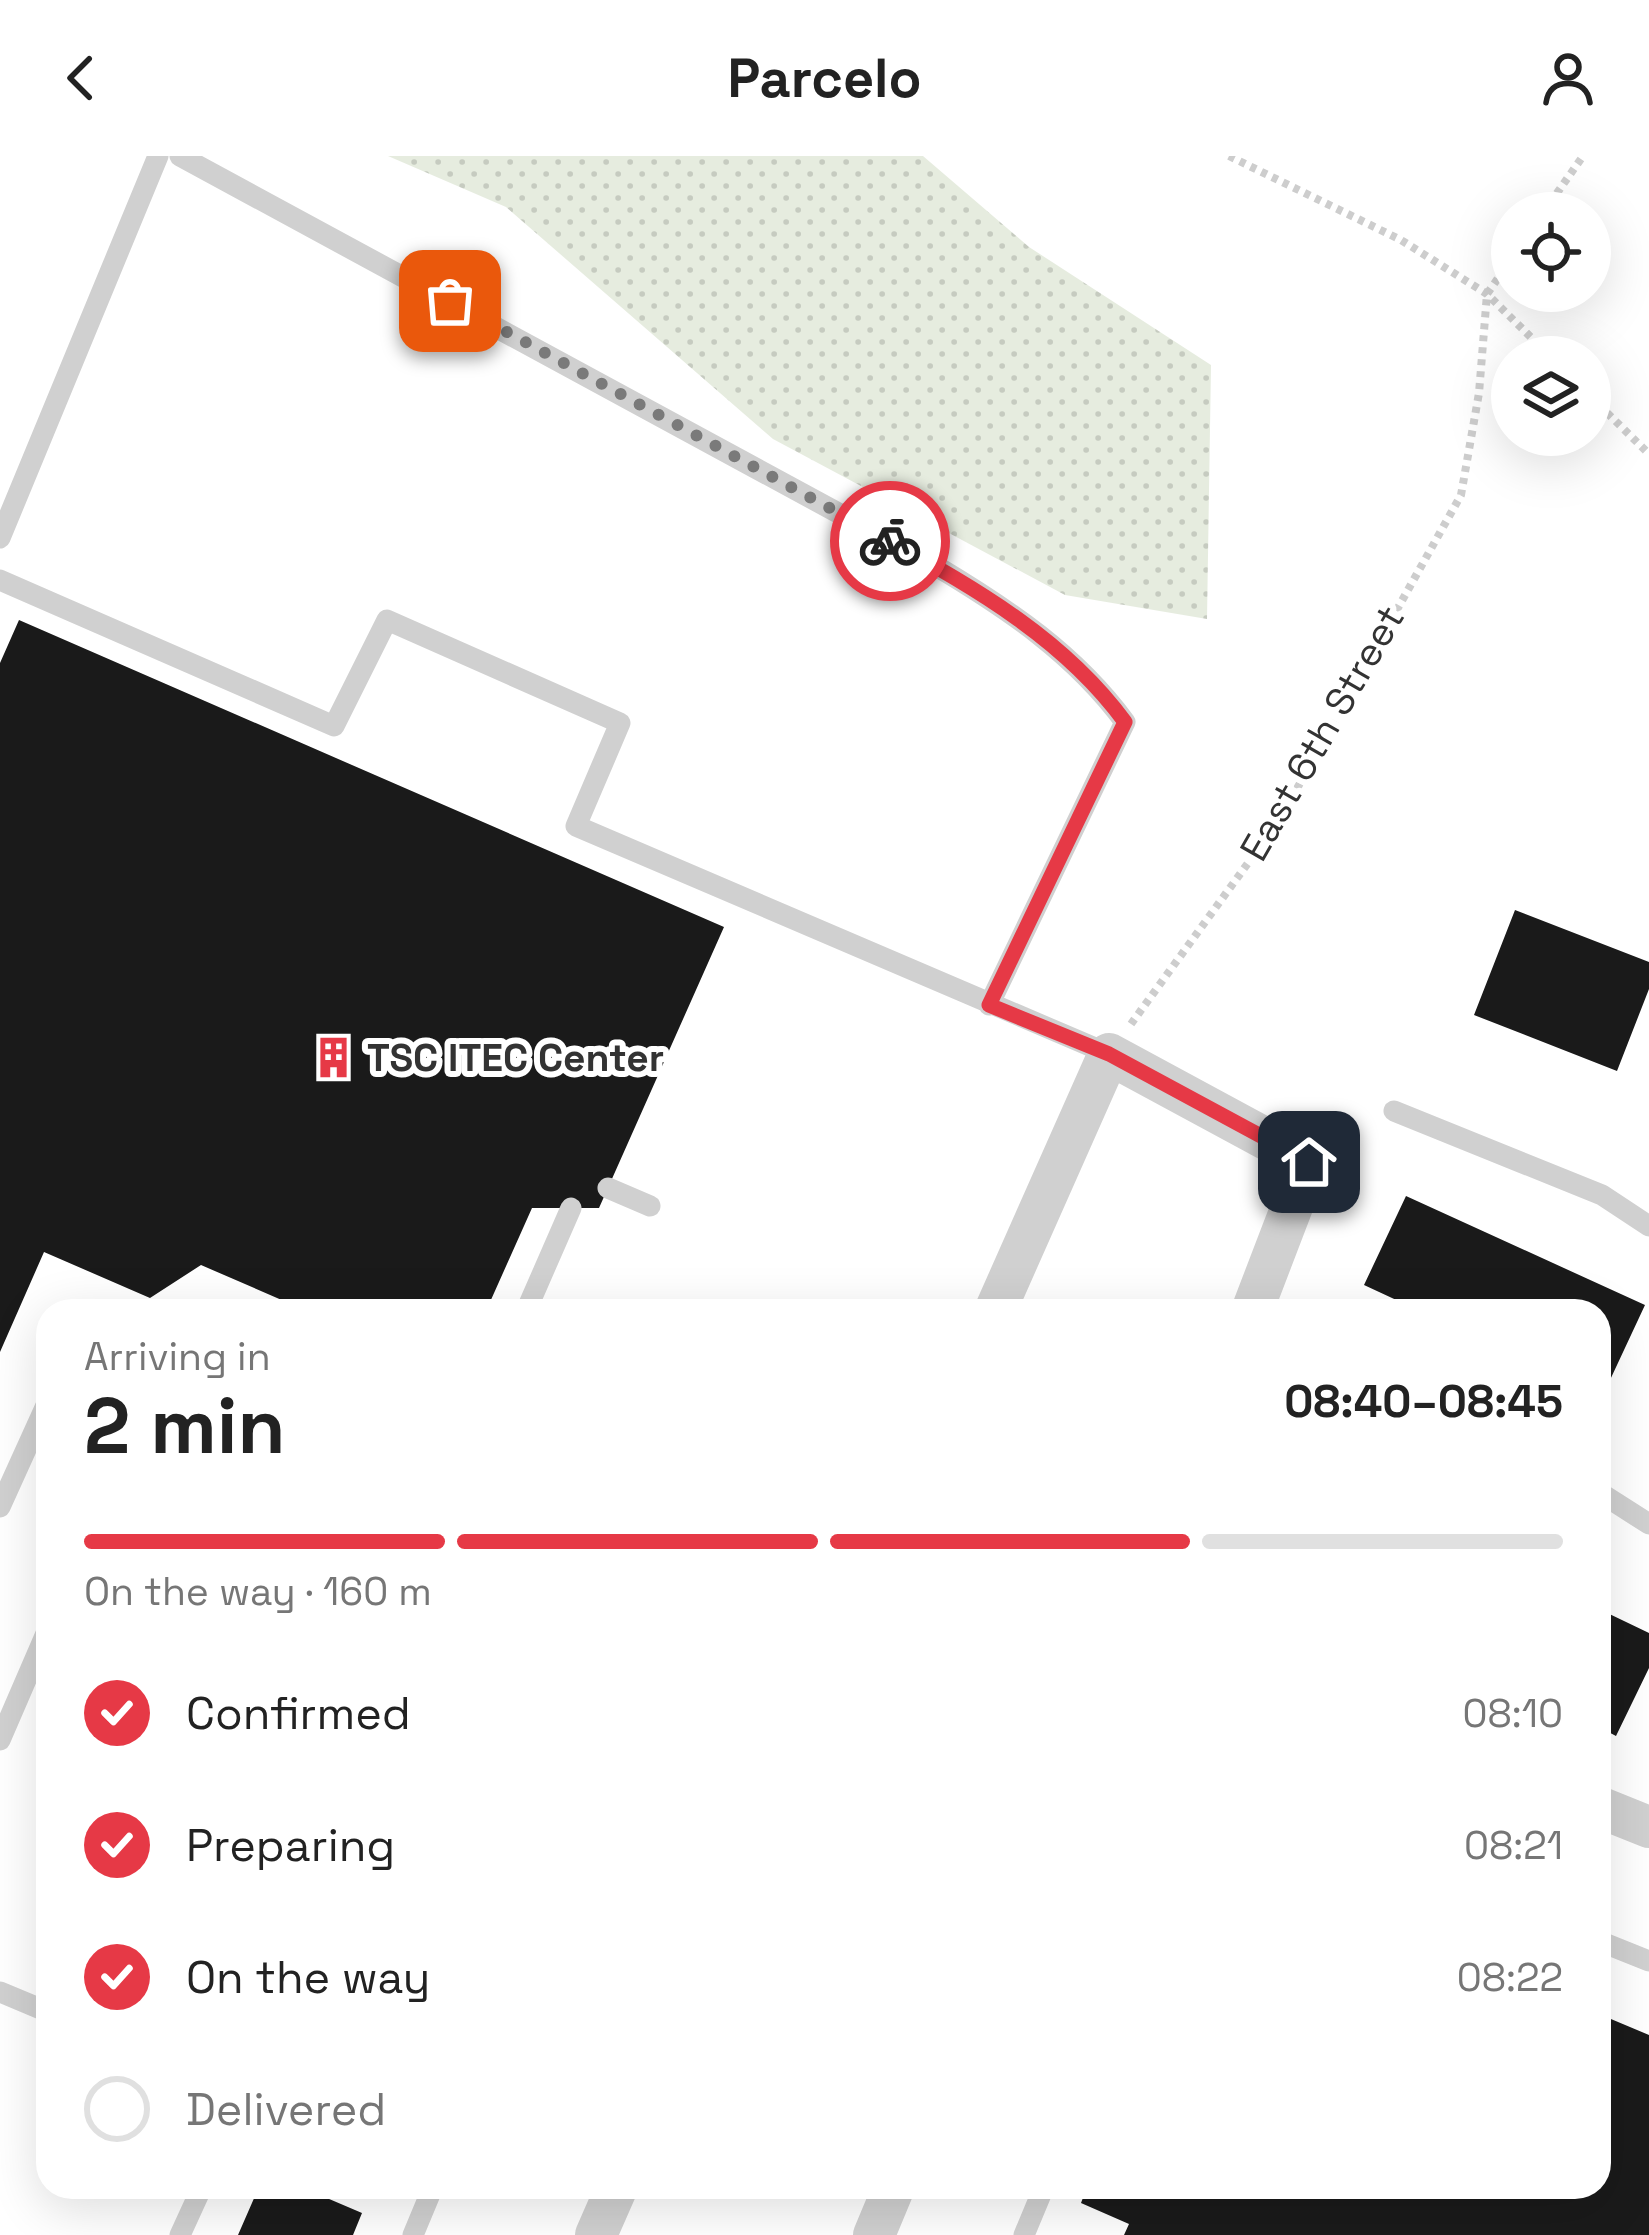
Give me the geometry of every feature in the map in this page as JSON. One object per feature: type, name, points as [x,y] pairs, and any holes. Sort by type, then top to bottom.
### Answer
[{"type":"street","points":[[1000,1299],[1109,1054],[1309,1162],[1257,1299]]},
{"type":"street","points":[[1611,1812],[1649,1827]]},
{"type":"street","points":[[596,2235],[611,2199]]},
{"type":"street","points":[[880,2233],[890,2199]]},
{"type":"lane","points":[[0,538],[158,156]]},
{"type":"lane","points":[[180,156],[936,566],[1045,637],[1095,681],[1125,722],[989,1005]]},
{"type":"lane","points":[[0,580],[334,726],[387,620],[620,723],[576,826],[1109,1054]]},
{"type":"lane","points":[[1394,1112],[1602,1195],[1649,1226]]},
{"type":"lane","points":[[608,1188],[650,1206]]},
{"type":"lane","points":[[531,1299],[571,1208]]},
{"type":"lane","points":[[0,1507],[36,1428]]},
{"type":"lane","points":[[1611,1500],[1649,1524]]},
{"type":"lane","points":[[0,1740],[36,1657]]},
{"type":"lane","points":[[1611,1947],[1649,1961]]},
{"type":"lane","points":[[0,1992],[36,2007]]},
{"type":"lane","points":[[180,2235],[196,2199]]},
{"type":"lane","points":[[413,2235],[428,2199]]},
{"type":"lane","points":[[1024,2235],[1039,2199]]},
{"type":"path","points":[[1229,156],[1401,240],[1487,293],[1530,336]]},
{"type":"path","points":[[1558,192],[1583,156]]},
{"type":"path","points":[[1487,293],[1491,287]]},
{"type":"path","name":"East 6th Street","points":[[1109,1054],[1280,819],[1461,495],[1479,393],[1487,293]]},
{"type":"path","points":[[1611,417],[1649,454]]},
{"type":"shaded area","points":[[388,156],[923,156],[1029,247],[1211,365],[1207,619],[1065,595],[773,439],[506,207]]},
{"type":"building","name":"TSC ITEC Center","points":[[19,620],[724,927],[599,1208],[532,1208],[491,1299],[279,1299],[201,1265],[150,1298],[44,1252],[0,1352],[0,663]]},
{"type":"building","points":[[1515,910],[1649,962],[1649,989],[1617,1071],[1474,1015]]},
{"type":"building","points":[[1406,1196],[1645,1305],[1611,1378],[1611,1299],[1394,1299],[1364,1285]]},
{"type":"building","points":[[1611,1615],[1649,1633],[1649,1668],[1616,1736],[1611,1733]]},
{"type":"building","points":[[1611,2019],[1649,2035],[1649,2235],[1124,2235],[1129,2224],[1081,2203],[1082,2199],[1611,2199]]},
{"type":"building","points":[[254,2199],[329,2199],[362,2213],[353,2235],[238,2235]]},
{"type":"way so far","points":[[450,301],[890,541]]},
{"type":"place","name":"TSC ITEC Center","points":[[333,1057]]},
{"type":"route","points":[[890,541],[1045,637],[1095,681],[1125,722],[989,1005],[1109,1054],[1309,1162]]}]
